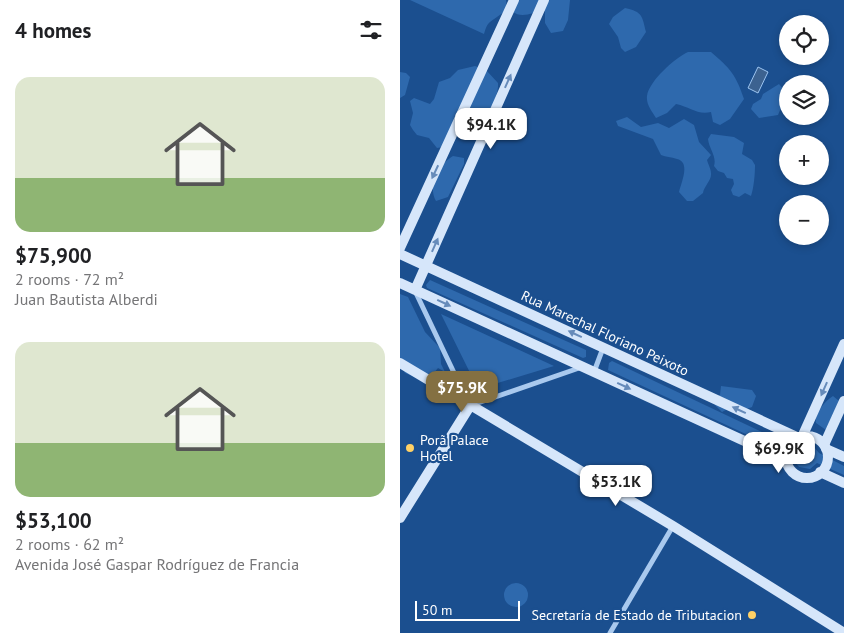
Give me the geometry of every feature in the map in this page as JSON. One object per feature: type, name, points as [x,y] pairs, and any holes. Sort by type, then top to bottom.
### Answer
[{"type":"main road","points":[[400,248],[514,0]]},
{"type":"main road","points":[[415,290],[544,0]]},
{"type":"main road","name":"Rua Marechal Floriano Peixoto","points":[[400,254],[801,437]]},
{"type":"main road","points":[[400,283],[786,460]]},
{"type":"main road","points":[[844,344],[801,437],[788,449],[786,460],[790,469],[798,475],[810,477],[820,472],[827,462],[825,447],[844,401]]},
{"type":"main road","points":[[400,363],[673,526],[844,633]]},
{"type":"main road","points":[[400,518],[470,406]]},
{"type":"main road","points":[[801,437],[814,437],[825,447],[844,457]]},
{"type":"main road","points":[[820,472],[844,483]]},
{"type":"street","points":[[415,290],[470,406],[582,367]]},
{"type":"street","points":[[594,372],[604,348]]},
{"type":"street","points":[[610,633],[673,526]]},
{"type":"shaded area","points":[[410,0],[506,0],[506,8],[488,24],[484,34]]},
{"type":"shaded area","points":[[512,0],[570,0],[568,20],[563,31],[551,33],[545,23],[545,11],[524,15],[516,14],[512,11]]},
{"type":"shaded area","points":[[625,8],[641,15],[646,32],[636,47],[625,52],[609,24],[613,17]]},
{"type":"shaded area","points":[[688,52],[711,52],[728,68],[738,84],[744,99],[730,119],[720,125],[713,122],[711,112],[697,112],[676,104],[667,113],[656,118],[648,105],[647,96],[657,77],[676,59]]},
{"type":"shaded area","points":[[475,66],[486,70],[498,83],[493,103],[480,120],[470,113],[463,115],[448,146],[437,148],[429,138],[417,135],[410,125],[413,113],[410,101],[414,98],[430,104],[434,99],[439,82],[450,78],[458,70]]},
{"type":"shaded area","points":[[758,67],[768,72],[758,93],[748,88]]},
{"type":"shaded area","points":[[400,72],[406,73],[410,77],[405,95],[400,98]]},
{"type":"shaded area","points":[[779,84],[778,115],[759,118],[751,109],[753,104],[761,99],[763,94]]},
{"type":"shaded area","points":[[627,117],[641,127],[658,123],[669,128],[684,119],[694,125],[699,142],[711,155],[707,160],[711,176],[703,193],[693,201],[687,201],[679,192],[684,173],[684,164],[675,158],[661,155],[653,139],[618,126],[616,121]]},
{"type":"shaded area","points":[[711,134],[734,137],[744,143],[742,154],[752,160],[755,165],[751,196],[745,193],[739,197],[733,195],[731,190],[734,184],[733,179],[727,178],[724,173],[718,171],[714,166],[715,162],[708,139]]},
{"type":"shaded area","points":[[453,156],[464,158],[464,164],[448,197],[436,201],[433,189],[436,176],[443,164]]},
{"type":"shaded area","points":[[430,280],[586,350],[586,357],[583,358],[427,288],[426,285]]},
{"type":"shaded area","points":[[400,294],[408,297],[425,332],[440,348],[441,364],[445,372],[438,368],[433,374],[419,379],[405,373],[400,364]]},
{"type":"shaded area","points":[[441,314],[554,366],[478,389]]},
{"type":"shaded area","points":[[612,361],[781,441],[781,447],[778,449],[608,370],[609,363]]},
{"type":"shaded area","points":[[721,386],[752,390],[756,396],[752,407],[741,411],[731,407],[722,412],[715,405],[715,399],[720,395]]},
{"type":"shaded area","points":[[833,396],[839,401],[826,430],[816,423],[816,419],[821,408]]},
{"type":"shaded area","points":[[806,444],[844,466],[844,475],[817,463],[810,469],[799,467],[795,460],[795,453],[802,445]]},
{"type":"shaded area","points":[[516,583],[524,587],[528,595],[524,603],[516,607],[508,603],[504,595],[508,587]]},
{"type":"place","name":"Porã Palace Hotel","points":[[410,448]]},
{"type":"place","name":"Secretaría de Estado de Tributacion","points":[[752,615]]}]
